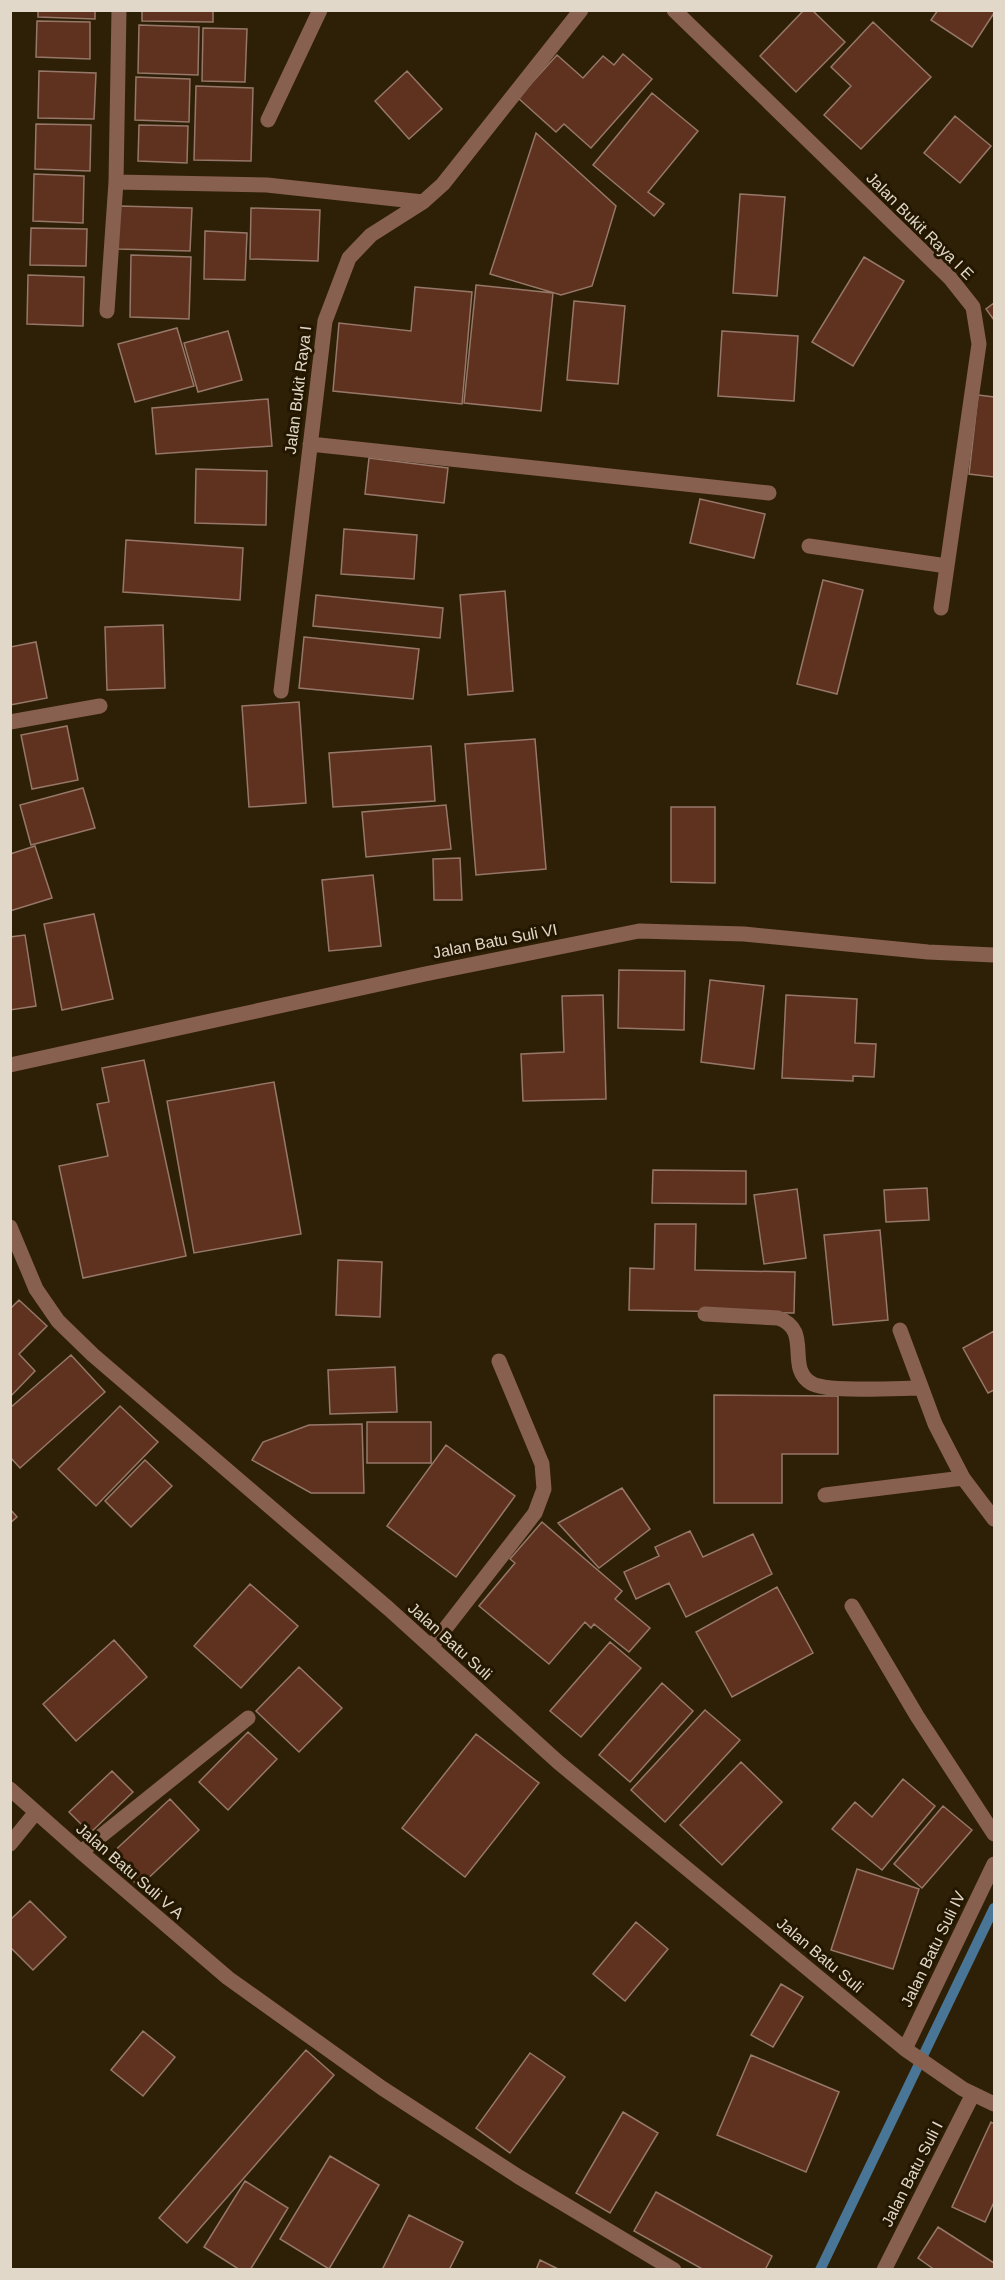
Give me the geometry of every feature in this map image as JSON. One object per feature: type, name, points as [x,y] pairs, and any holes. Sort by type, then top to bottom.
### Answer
[{"type":"street","points":[[107,311],[116,182],[119,10]]},
{"type":"street","points":[[267,120],[320,10]]},
{"type":"street","name":"Jalan Bukit Raya I","points":[[281,692],[324,321],[349,258],[371,235],[423,202],[443,184],[581,10]]},
{"type":"street","name":"Jalan Bukit Raya I E","points":[[674,10],[950,278],[973,307],[979,344],[941,608]]},
{"type":"street","points":[[116,182],[267,185],[423,202]]},
{"type":"street","points":[[310,444],[769,493]]},
{"type":"street","points":[[809,546],[947,566]]},
{"type":"street","points":[[10,722],[100,706]]},
{"type":"street","name":"Jalan Batu Suli VI","points":[[10,1065],[413,976],[639,931],[744,934],[928,952],[994,956]]},
{"type":"street","name":"Jalan Batu Suli","points":[[10,1227],[36,1289],[58,1322],[93,1355],[431,1647],[558,1762],[909,2052],[968,2092]]},
{"type":"street","points":[[705,1314],[778,1318],[790,1322],[796,1334],[800,1372],[811,1384],[830,1388],[921,1388]]},
{"type":"street","points":[[900,1330],[935,1424],[963,1478],[994,1519]]},
{"type":"street","points":[[431,1647],[535,1514],[544,1489],[542,1464],[499,1361]]},
{"type":"street","points":[[825,1495],[963,1478]]},
{"type":"street","points":[[852,1606],[917,1716],[994,1834]]},
{"type":"street","points":[[81,1852],[248,1718]]},
{"type":"street","name":"Jalan Batu Suli V A","points":[[10,1789],[228,1978],[382,2088],[519,2177],[674,2270]]},
{"type":"street","points":[[10,1844],[36,1812]]},
{"type":"street","name":"Jalan Batu Suli IV","points":[[909,2052],[994,1864]]},
{"type":"street","points":[[968,2092],[994,2104]]},
{"type":"street","name":"Jalan Batu Suli I","points":[[884,2270],[968,2092]]},
{"type":"building","points":[[38,10],[95,10],[95,19],[38,17]]},
{"type":"building","points":[[142,10],[213,10],[213,22],[142,21]]},
{"type":"building","points":[[804,10],[812,10],[845,42],[796,92],[760,56]]},
{"type":"building","points":[[938,10],[994,10],[994,13],[972,47],[931,20]]},
{"type":"building","points":[[37,21],[90,22],[90,59],[36,57]]},
{"type":"building","points":[[873,22],[931,77],[861,149],[824,115],[851,86],[831,67]]},
{"type":"building","points":[[139,25],[199,27],[198,75],[138,73]]},
{"type":"building","points":[[203,28],[247,29],[245,82],[202,81]]},
{"type":"building","points":[[623,54],[652,79],[591,148],[564,124],[556,132],[518,98],[557,55],[583,78],[603,56],[614,65]]},
{"type":"building","points":[[39,71],[96,73],[94,119],[38,118]]},
{"type":"building","points":[[407,71],[442,109],[409,139],[375,101]]},
{"type":"building","points":[[136,77],[190,79],[189,122],[135,120]]},
{"type":"building","points":[[196,86],[253,88],[251,161],[194,160]]},
{"type":"building","points":[[652,93],[698,131],[648,192],[664,204],[654,216],[593,165]]},
{"type":"building","points":[[955,116],[991,146],[960,183],[924,153]]},
{"type":"building","points":[[36,124],[91,125],[90,171],[35,169]]},
{"type":"building","points":[[139,125],[188,126],[187,163],[138,161]]},
{"type":"building","points":[[536,133],[616,206],[592,286],[561,295],[490,274]]},
{"type":"building","points":[[34,174],[84,176],[83,223],[33,221]]},
{"type":"building","points":[[740,194],[785,197],[777,296],[733,293]]},
{"type":"building","points":[[119,206],[192,208],[190,251],[118,249]]},
{"type":"building","points":[[251,208],[320,210],[318,261],[250,259]]},
{"type":"building","points":[[31,228],[87,229],[86,266],[30,265]]},
{"type":"building","points":[[205,231],[247,233],[245,280],[204,279]]},
{"type":"building","points":[[131,255],[191,257],[189,319],[130,317]]},
{"type":"building","points":[[864,257],[904,281],[853,366],[812,342]]},
{"type":"building","points":[[28,275],[84,277],[83,326],[27,324]]},
{"type":"building","points":[[476,285],[553,293],[541,411],[464,403]]},
{"type":"building","points":[[415,287],[472,292],[462,404],[333,391],[339,323],[411,331]]},
{"type":"building","points":[[574,301],[625,306],[618,384],[567,380]]},
{"type":"building","points":[[994,303],[994,320],[986,309]]},
{"type":"building","points":[[177,328],[194,386],[135,402],[118,344]]},
{"type":"building","points":[[228,331],[242,380],[198,392],[184,343]]},
{"type":"building","points":[[722,331],[798,336],[794,401],[718,396]]},
{"type":"building","points":[[978,395],[994,397],[994,477],[969,474]]},
{"type":"building","points":[[268,399],[272,446],[156,454],[152,408]]},
{"type":"building","points":[[369,458],[448,468],[444,503],[365,494]]},
{"type":"building","points":[[196,469],[267,471],[266,525],[195,523]]},
{"type":"building","points":[[700,499],[765,514],[754,558],[690,543]]},
{"type":"building","points":[[344,529],[417,535],[414,579],[341,574]]},
{"type":"building","points":[[126,540],[243,548],[240,600],[123,592]]},
{"type":"building","points":[[823,580],[863,590],[837,694],[797,684]]},
{"type":"building","points":[[505,591],[513,691],[468,695],[460,595]]},
{"type":"building","points":[[316,595],[443,608],[440,638],[313,626]]},
{"type":"building","points":[[163,625],[165,688],[107,690],[105,627]]},
{"type":"building","points":[[304,637],[419,649],[413,699],[299,688]]},
{"type":"building","points":[[36,642],[47,698],[10,705],[10,647]]},
{"type":"building","points":[[299,702],[306,803],[249,807],[242,706]]},
{"type":"building","points":[[67,726],[78,780],[32,789],[21,735]]},
{"type":"building","points":[[535,739],[546,869],[476,875],[465,744]]},
{"type":"building","points":[[431,746],[435,801],[333,807],[329,753]]},
{"type":"building","points":[[83,788],[95,828],[31,845],[20,805]]},
{"type":"building","points":[[446,805],[451,849],[366,857],[362,812]]},
{"type":"building","points":[[671,807],[715,807],[715,883],[671,882]]},
{"type":"building","points":[[35,846],[52,898],[10,911],[10,854]]},
{"type":"building","points":[[460,858],[462,900],[434,900],[433,859]]},
{"type":"building","points":[[373,875],[381,946],[329,951],[322,880]]},
{"type":"building","points":[[94,914],[113,999],[62,1010],[44,924]]},
{"type":"building","points":[[25,935],[36,1006],[10,1010],[10,937]]},
{"type":"building","points":[[619,970],[685,971],[684,1030],[618,1028]]},
{"type":"building","points":[[710,980],[764,986],[754,1069],[701,1062]]},
{"type":"building","points":[[603,995],[606,1099],[523,1101],[521,1054],[564,1052],[562,996]]},
{"type":"building","points":[[786,995],[857,999],[855,1043],[876,1044],[874,1077],[853,1076],[853,1081],[782,1078]]},
{"type":"building","points":[[144,1060],[186,1256],[83,1278],[59,1166],[108,1156],[97,1104],[109,1102],[102,1068]]},
{"type":"building","points":[[274,1082],[301,1234],[194,1253],[167,1101]]},
{"type":"building","points":[[653,1170],[746,1171],[746,1204],[652,1203]]},
{"type":"building","points":[[927,1188],[929,1220],[886,1222],[884,1190]]},
{"type":"building","points":[[797,1189],[806,1258],[764,1264],[754,1195]]},
{"type":"building","points":[[655,1224],[696,1224],[695,1270],[795,1272],[794,1313],[629,1310],[630,1268],[654,1269]]},
{"type":"building","points":[[880,1230],[888,1320],[833,1325],[824,1235]]},
{"type":"building","points":[[338,1260],[382,1262],[380,1317],[336,1315]]},
{"type":"building","points":[[19,1300],[47,1326],[19,1354],[35,1371],[10,1397],[10,1309]]},
{"type":"building","points":[[994,1331],[994,1390],[988,1393],[963,1348]]},
{"type":"building","points":[[71,1355],[105,1392],[20,1468],[10,1457],[10,1408]]},
{"type":"building","points":[[395,1367],[397,1412],[330,1414],[328,1370]]},
{"type":"building","points":[[714,1395],[838,1396],[838,1454],[782,1454],[782,1503],[714,1503]]},
{"type":"building","points":[[120,1406],[158,1442],[96,1506],[58,1469]]},
{"type":"building","points":[[367,1422],[431,1422],[431,1463],[367,1463]]},
{"type":"building","points":[[362,1424],[364,1493],[311,1493],[252,1460],[263,1442],[309,1425]]},
{"type":"building","points":[[446,1445],[515,1496],[456,1577],[387,1526]]},
{"type":"building","points":[[145,1460],[172,1486],[131,1527],[105,1501]]},
{"type":"building","points":[[622,1488],[650,1529],[599,1568],[558,1523]]},
{"type":"building","points":[[10,1509],[17,1517],[10,1523]]},
{"type":"building","points":[[542,1522],[622,1591],[615,1599],[650,1628],[629,1652],[594,1624],[591,1628],[585,1622],[549,1664],[479,1606],[515,1563],[510,1559]]},
{"type":"building","points":[[690,1531],[703,1557],[753,1534],[772,1574],[686,1617],[669,1583],[636,1599],[624,1572],[659,1556],[655,1547]]},
{"type":"building","points":[[250,1584],[298,1626],[241,1688],[194,1646]]},
{"type":"building","points":[[777,1587],[813,1653],[732,1697],[696,1632]]},
{"type":"building","points":[[114,1640],[147,1677],[76,1741],[43,1704]]},
{"type":"building","points":[[610,1642],[641,1668],[581,1737],[550,1711]]},
{"type":"building","points":[[299,1667],[342,1708],[299,1752],[256,1711]]},
{"type":"building","points":[[662,1683],[693,1711],[630,1782],[599,1755]]},
{"type":"building","points":[[705,1710],[740,1740],[665,1822],[631,1790]]},
{"type":"building","points":[[248,1732],[277,1759],[228,1810],[199,1782]]},
{"type":"building","points":[[476,1734],[539,1783],[465,1877],[402,1828]]},
{"type":"building","points":[[741,1762],[782,1802],[722,1865],[680,1825]]},
{"type":"building","points":[[112,1771],[133,1792],[90,1833],[69,1812]]},
{"type":"building","points":[[903,1779],[935,1806],[882,1870],[832,1829],[855,1802],[872,1817]]},
{"type":"building","points":[[170,1799],[199,1830],[139,1887],[109,1856]]},
{"type":"building","points":[[943,1806],[972,1830],[922,1888],[894,1864]]},
{"type":"building","points":[[857,1869],[919,1889],[893,1969],[831,1950]]},
{"type":"building","points":[[30,1901],[66,1937],[33,1970],[10,1947],[10,1920]]},
{"type":"building","points":[[636,1922],[668,1949],[625,2001],[593,1974]]},
{"type":"building","points":[[781,1984],[803,1997],[773,2047],[751,2035]]},
{"type":"building","points":[[143,2031],[175,2057],[143,2096],[111,2070]]},
{"type":"building","points":[[306,2050],[334,2075],[187,2243],[159,2218]]},
{"type":"building","points":[[530,2053],[565,2077],[510,2153],[476,2128]]},
{"type":"building","points":[[751,2055],[839,2092],[806,2172],[717,2135]]},
{"type":"building","points":[[623,2112],[658,2133],[610,2213],[576,2193]]},
{"type":"building","points":[[991,2122],[994,2124],[994,2202],[985,2222],[952,2207]]},
{"type":"building","points":[[330,2156],[379,2185],[329,2269],[280,2239]]},
{"type":"building","points":[[245,2181],[288,2208],[250,2270],[240,2270],[204,2247]]},
{"type":"building","points":[[656,2192],[772,2256],[765,2270],[704,2270],[634,2231]]},
{"type":"building","points":[[409,2215],[463,2242],[449,2270],[382,2270]]},
{"type":"building","points":[[938,2227],[994,2263],[994,2270],[935,2270],[918,2258]]},
{"type":"building","points":[[540,2260],[560,2270],[536,2270]]},
{"type":"waterway","points":[[820,2270],[994,1908]]}]
